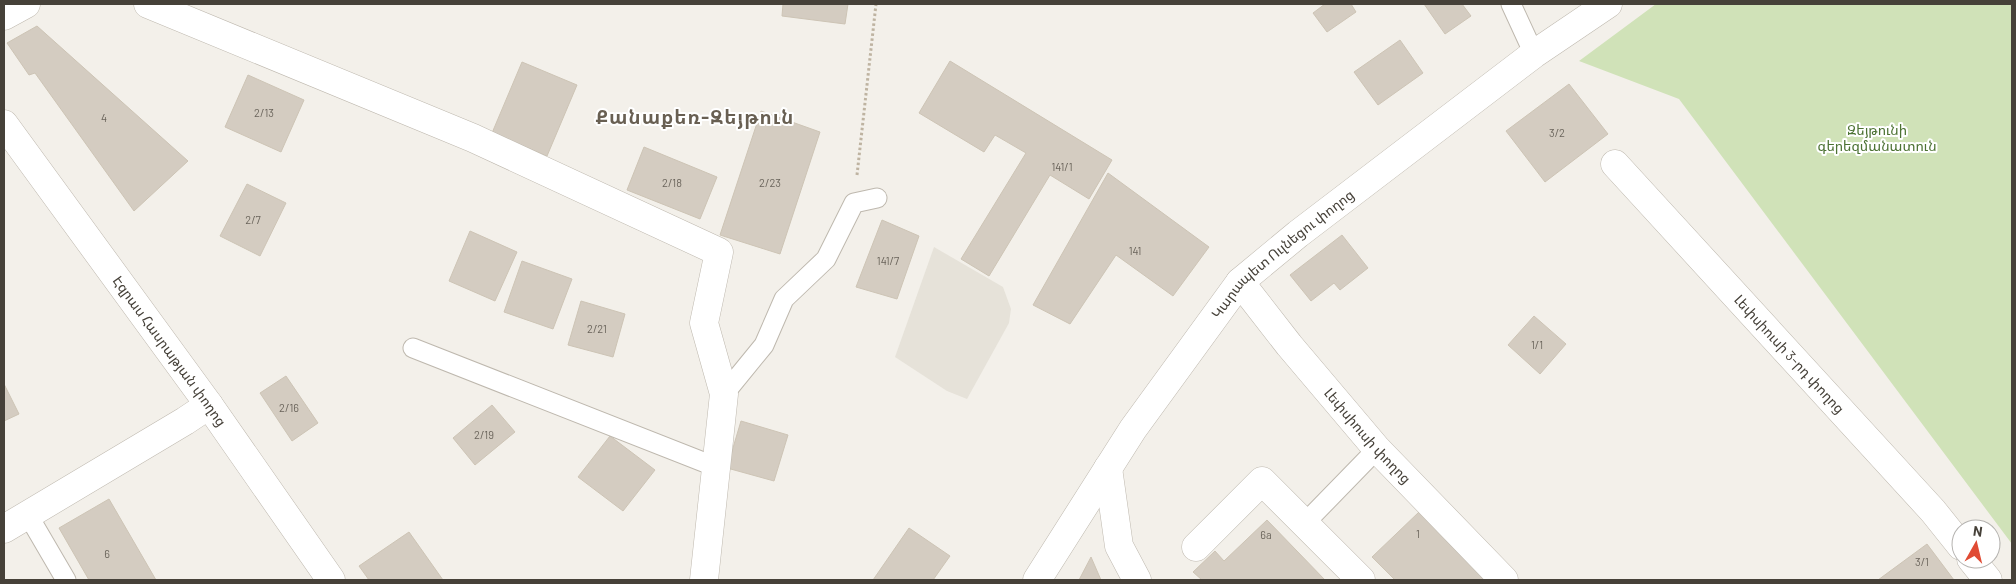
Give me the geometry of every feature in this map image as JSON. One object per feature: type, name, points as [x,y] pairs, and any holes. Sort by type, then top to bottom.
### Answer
[{"type":"street","points":[[4,16],[26,4]]},
{"type":"street","points":[[148,4],[473,138],[719,252],[704,323],[724,394],[704,580]]},
{"type":"street","name":"Կարապետ Ուլնեցու փողոց","points":[[1037,580],[1133,429],[1240,282],[1298,234],[1534,54],[1608,4]]},
{"type":"street","name":"Էզրաս Հասրաթյան փողոց","points":[[4,124],[203,409],[312,580]]},
{"type":"street","name":"Էզրաս Հասրաթյան փողոց","points":[[4,145],[331,580]]},
{"type":"street","name":"Լեփսիուսի 3-րդ փողոց","points":[[1615,164],[1951,534]]},
{"type":"street","name":"Լեփսիուսի փողոց","points":[[1240,282],[1289,345],[1377,449],[1504,580]]},
{"type":"street","points":[[4,530],[203,409]]},
{"type":"street","points":[[1108,468],[1119,546],[1137,580]]},
{"type":"street","points":[[1196,547],[1262,481],[1361,580]]},
{"type":"street","points":[[1979,569],[1988,580]]},
{"type":"lane","points":[[1512,4],[1534,54]]},
{"type":"lane","points":[[724,394],[764,344],[784,299],[826,259],[854,203],[877,198]]},
{"type":"lane","points":[[414,348],[716,467]]},
{"type":"lane","points":[[1306,523],[1377,449]]},
{"type":"lane","points":[[28,515],[66,580]]},
{"type":"path","points":[[854,203],[876,4]]},
{"type":"shaded area","points":[[934,247],[1003,287],[1011,309],[1009,323],[967,399],[947,391],[895,357]]},
{"type":"green space","name":"Զեյթունի գերեզմանատուն","points":[[1656,4],[2012,4],[2012,544],[2001,529],[2001,519],[1993,519],[1679,99],[1579,61]]},
{"type":"building","points":[[783,4],[848,4],[845,24],[782,16]]},
{"type":"building","points":[[1325,4],[1351,4],[1356,12],[1327,32],[1313,13]]},
{"type":"building","points":[[1424,4],[1462,4],[1471,16],[1445,34]]},
{"type":"building","points":[[37,26],[188,161],[134,211],[35,73],[29,75],[7,43]]},
{"type":"building","points":[[1400,40],[1423,73],[1378,105],[1354,72]]},
{"type":"building","points":[[950,61],[1112,160],[1089,199],[1050,175],[989,276],[961,259],[1026,153],[995,135],[984,152],[919,113]]},
{"type":"building","points":[[522,62],[577,85],[547,156],[492,133]]},
{"type":"building","points":[[248,75],[304,100],[281,152],[225,127]]},
{"type":"building","points":[[1569,84],[1608,134],[1545,182],[1506,131]]},
{"type":"building","points":[[761,111],[820,132],[780,254],[720,235]]},
{"type":"building","points":[[644,147],[717,177],[700,219],[627,190]]},
{"type":"building","points":[[1108,173],[1209,247],[1173,296],[1116,255],[1070,324],[1033,305]]},
{"type":"building","points":[[247,184],[286,203],[260,256],[220,236]]},
{"type":"building","points":[[882,220],[919,236],[897,299],[856,287]]},
{"type":"building","points":[[470,231],[517,252],[495,301],[449,281]]},
{"type":"building","points":[[1342,235],[1368,268],[1340,290],[1334,283],[1311,301],[1290,275]]},
{"type":"building","points":[[522,261],[572,279],[553,329],[504,312]]},
{"type":"building","points":[[581,301],[625,314],[613,357],[568,345]]},
{"type":"building","points":[[1534,316],[1566,344],[1540,374],[1508,345]]},
{"type":"building","points":[[286,376],[318,423],[292,441],[260,393]]},
{"type":"building","points":[[4,384],[19,414],[4,421]]},
{"type":"building","points":[[492,405],[515,432],[475,465],[453,438]]},
{"type":"building","points":[[741,421],[788,435],[774,481],[727,468]]},
{"type":"building","points":[[610,436],[655,470],[623,511],[578,477]]},
{"type":"building","points":[[109,499],[156,580],[89,580],[59,528]]},
{"type":"building","points":[[1419,512],[1487,580],[1395,580],[1372,557]]},
{"type":"building","points":[[1267,520],[1325,580],[1202,580],[1193,572],[1215,551],[1224,561]]},
{"type":"building","points":[[909,528],[950,556],[933,580],[873,580]]},
{"type":"building","points":[[409,532],[443,580],[369,580],[359,566]]},
{"type":"building","points":[[1927,544],[1954,580],[1878,580]]},
{"type":"building","points":[[1091,557],[1101,580],[1079,580]]},
{"type":"district","name":"Քանաքեռ-Զեյթուն","points":[[695,117]]}]
